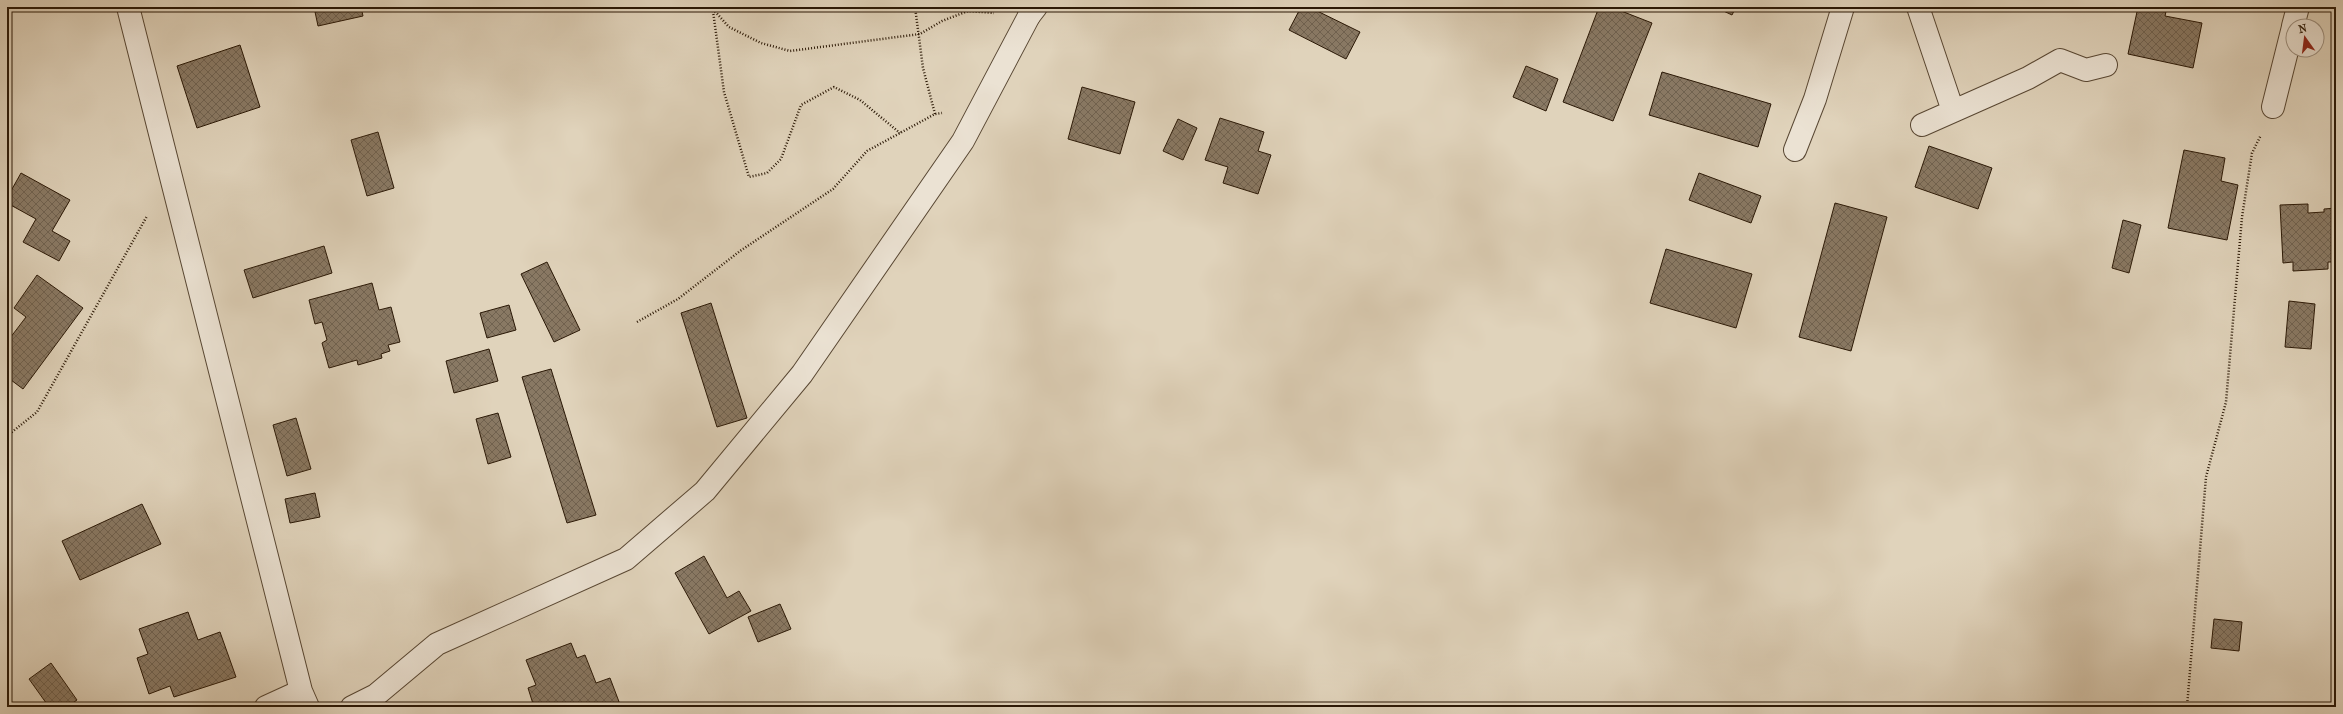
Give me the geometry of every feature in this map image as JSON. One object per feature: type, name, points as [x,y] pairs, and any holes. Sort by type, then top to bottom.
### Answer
[{"type":"street","points":[[128,7],[304,699],[266,707]]},
{"type":"street","points":[[1795,150],[1814,99],[1843,7]]},
{"type":"street","points":[[1918,7],[1953,111]]},
{"type":"street","points":[[2295,18],[2298,7]]},
{"type":"street","points":[[352,707],[376,695],[437,644],[626,560],[705,491],[802,374],[963,141],[1032,12]]},
{"type":"street","points":[[2273,107],[2285,58]]},
{"type":"street","points":[[1922,124],[2028,78],[2060,60],[2086,70],[2106,65]]},
{"type":"path","points":[[711,7],[729,28],[762,43],[790,51],[920,34],[942,21],[968,11],[1032,12]]},
{"type":"path","points":[[915,7],[920,34],[923,68],[935,114]]},
{"type":"path","points":[[713,11],[724,92],[749,177],[767,173],[781,159],[801,105],[834,86],[860,100],[900,133]]},
{"type":"path","points":[[637,322],[678,299],[740,251],[833,189],[867,151],[935,114],[980,107]]},
{"type":"path","points":[[2187,707],[2206,477],[2226,402],[2242,217],[2252,153],[2273,107]]},
{"type":"path","points":[[7,436],[37,412],[150,210],[176,191]]},
{"type":"building","points":[[314,7],[361,7],[363,16],[318,26]]},
{"type":"building","points":[[574,7],[594,7],[575,11]]},
{"type":"building","points":[[1301,7],[1309,7],[1360,32],[1346,59],[1289,30]]},
{"type":"building","points":[[1599,7],[1611,7],[1652,23],[1613,121],[1563,102]]},
{"type":"building","points":[[1715,7],[1736,7],[1732,15]]},
{"type":"building","points":[[2138,7],[2167,7],[2165,16],[2202,23],[2193,68],[2128,54]]},
{"type":"building","points":[[240,45],[260,107],[197,128],[177,66]]},
{"type":"building","points":[[1526,66],[1558,79],[1546,111],[1513,97]]},
{"type":"building","points":[[1662,72],[1771,104],[1758,147],[1649,115]]},
{"type":"building","points":[[1082,87],[1135,102],[1120,154],[1068,139]]},
{"type":"building","points":[[1220,118],[1264,132],[1258,151],[1271,155],[1258,194],[1223,183],[1228,167],[1205,160]]},
{"type":"building","points":[[1178,119],[1197,128],[1183,160],[1163,151]]},
{"type":"building","points":[[378,132],[394,188],[367,196],[351,140]]},
{"type":"building","points":[[1929,146],[1992,168],[1978,209],[1915,187]]},
{"type":"building","points":[[2184,150],[2225,158],[2221,181],[2238,185],[2227,240],[2168,228]]},
{"type":"building","points":[[21,173],[70,200],[52,231],[70,241],[59,261],[23,242],[36,219],[7,203],[7,198]]},
{"type":"building","points":[[1699,173],[1761,196],[1751,223],[1689,200]]},
{"type":"building","points":[[1835,203],[1887,217],[1851,351],[1799,337]]},
{"type":"building","points":[[2308,204],[2308,213],[2324,212],[2324,209],[2336,208],[2336,262],[2328,262],[2328,269],[2293,271],[2293,262],[2283,263],[2280,205]]},
{"type":"building","points":[[2123,220],[2141,225],[2129,273],[2112,268]]},
{"type":"building","points":[[324,246],[332,273],[253,298],[244,270]]},
{"type":"building","points":[[1666,249],[1752,274],[1736,328],[1650,303]]},
{"type":"building","points":[[547,262],[580,330],[554,342],[521,274]]},
{"type":"building","points":[[37,275],[83,308],[23,389],[11,380],[7,387],[7,342],[26,317],[14,308]]},
{"type":"building","points":[[372,283],[379,310],[391,307],[400,342],[388,345],[390,351],[381,354],[382,358],[358,365],[357,360],[329,368],[322,343],[327,340],[322,322],[315,324],[309,300]]},
{"type":"building","points":[[2289,301],[2315,304],[2311,349],[2285,347]]},
{"type":"building","points":[[711,303],[747,418],[717,427],[681,313]]},
{"type":"building","points":[[509,305],[516,330],[487,338],[480,313]]},
{"type":"building","points":[[489,349],[498,381],[454,393],[446,361]]},
{"type":"building","points":[[551,369],[596,515],[567,523],[522,377]]},
{"type":"building","points":[[498,413],[511,457],[488,464],[476,419]]},
{"type":"building","points":[[296,418],[311,469],[287,476],[273,425]]},
{"type":"building","points":[[315,493],[320,517],[290,523],[285,499]]},
{"type":"building","points":[[142,504],[161,544],[80,580],[62,541]]},
{"type":"building","points":[[704,556],[727,598],[739,591],[751,611],[709,634],[675,573]]},
{"type":"building","points":[[780,604],[791,629],[758,642],[748,617]]},
{"type":"building","points":[[188,612],[198,640],[220,632],[236,677],[174,697],[170,686],[149,694],[137,658],[148,654],[139,629]]},
{"type":"building","points":[[2214,619],[2242,622],[2239,651],[2211,648]]},
{"type":"building","points":[[571,643],[577,658],[585,655],[596,683],[610,678],[621,707],[534,707],[528,688],[536,685],[526,660]]},
{"type":"building","points":[[51,663],[77,700],[67,707],[49,707],[29,679]]}]
